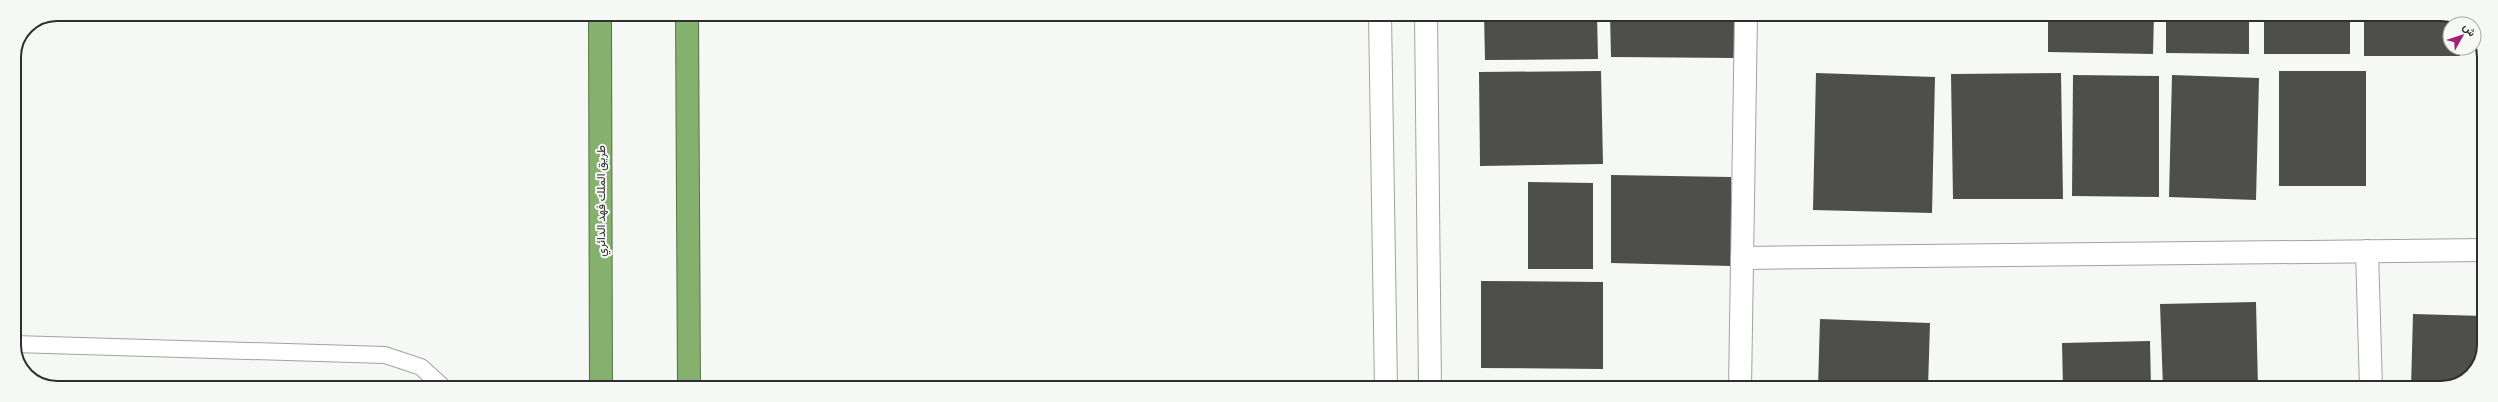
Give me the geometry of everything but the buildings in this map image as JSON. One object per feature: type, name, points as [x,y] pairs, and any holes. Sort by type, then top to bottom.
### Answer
[{"type":"highway","name":"طريق الملك فهد الدائري","points":[[600,21],[600,381]]},
{"type":"highway","points":[[687,21],[689,381]]},
{"type":"street","points":[[1380,21],[1386,381]]},
{"type":"street","points":[[1426,21],[1430,381]]},
{"type":"street","points":[[1740,381],[1746,21]]},
{"type":"street","points":[[1742,258],[2477,250]]},
{"type":"street","points":[[2367,251],[2371,381]]},
{"type":"lane","points":[[21,344],[385,355],[421,367],[436,381]]}]
